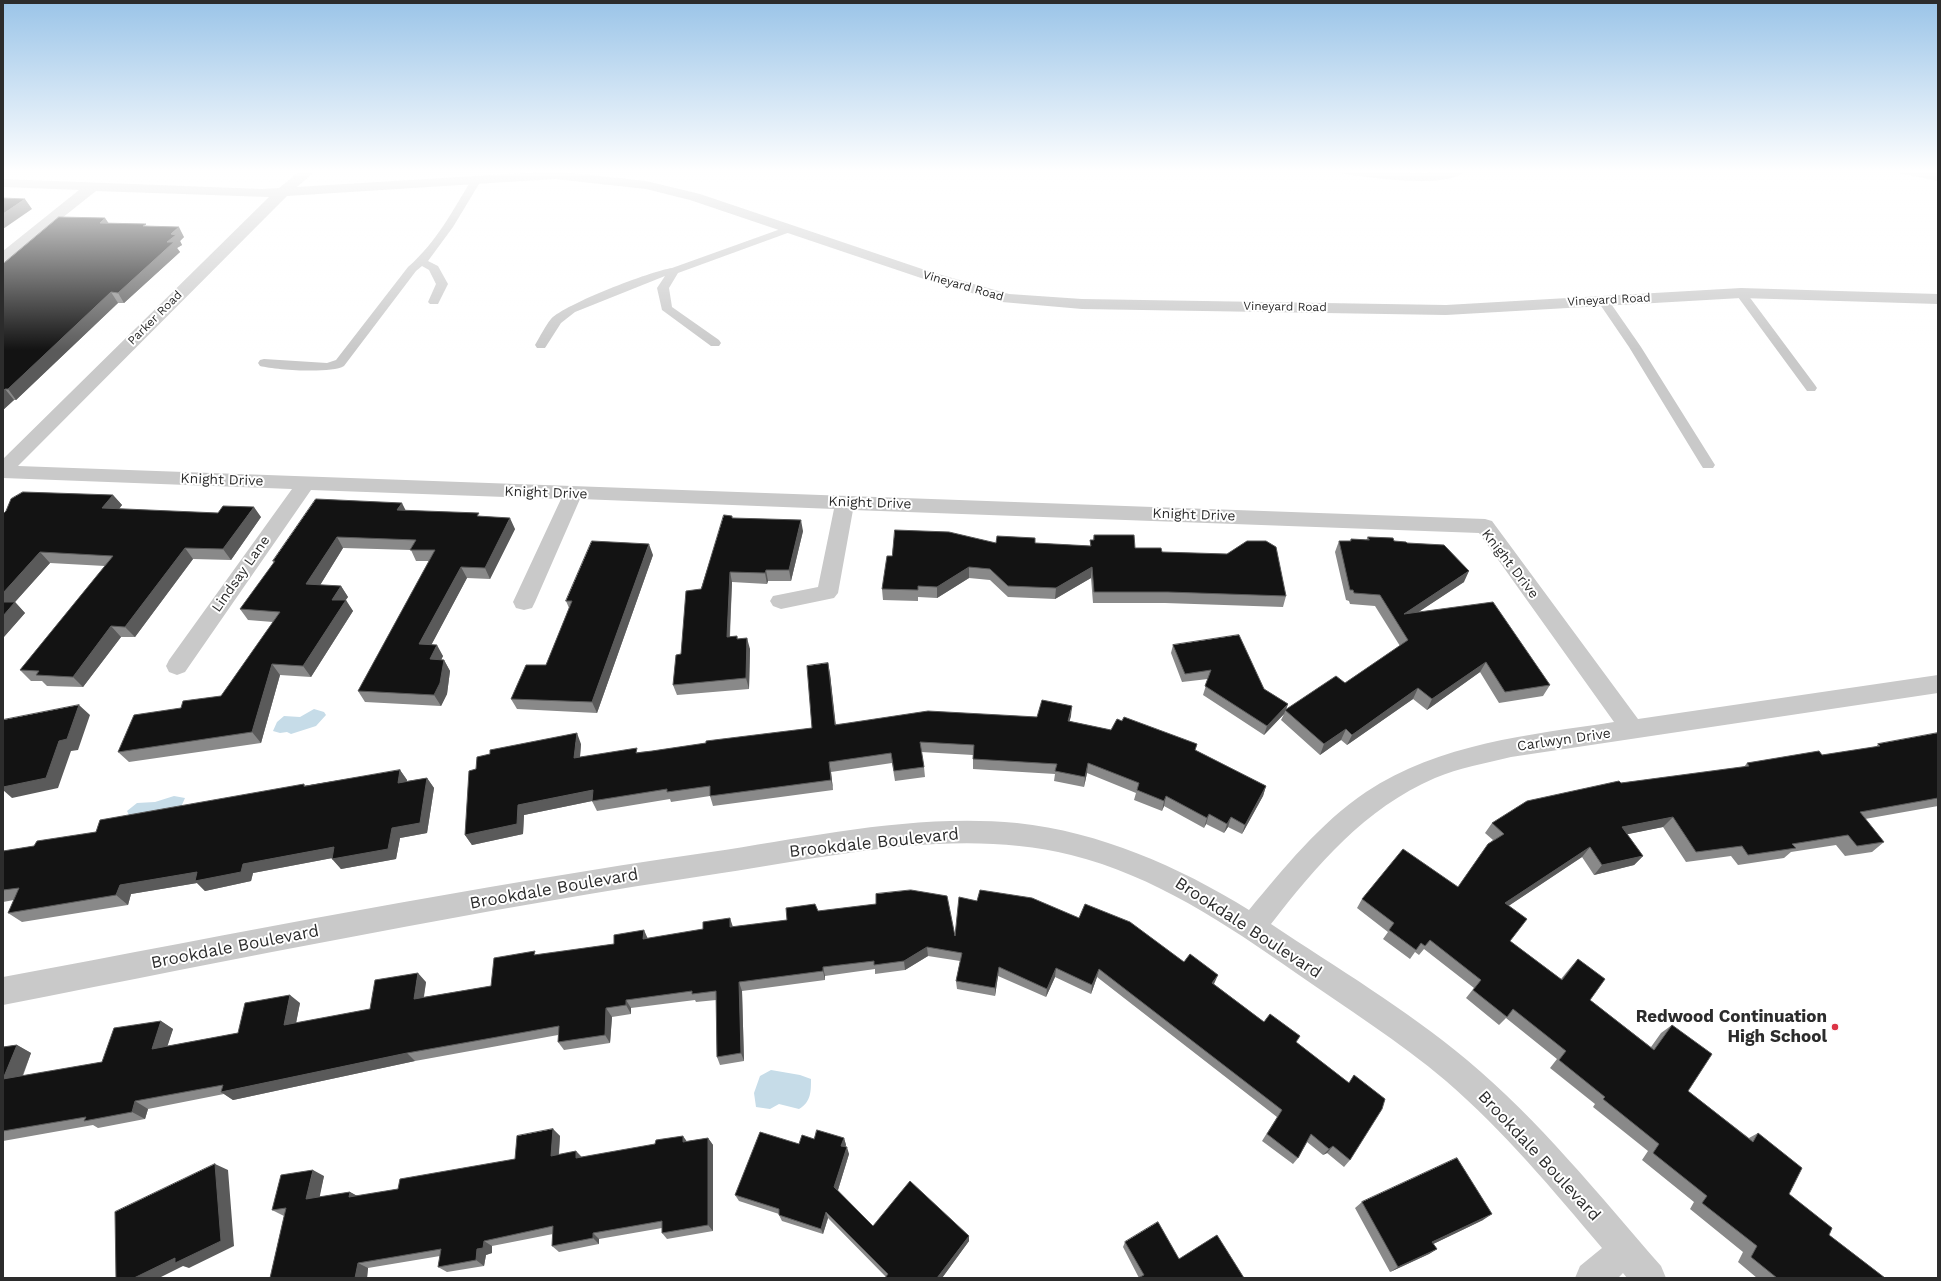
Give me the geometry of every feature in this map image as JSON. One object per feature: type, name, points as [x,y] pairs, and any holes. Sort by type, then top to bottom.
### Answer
[{"type":"street","points":[[3,258],[38,230]]},
{"type":"street","name":"Parker Road","points":[[3,471],[243,230]]},
{"type":"street","name":"Vineyard Road","points":[[791,230],[926,275],[1008,299],[1082,304],[1446,310],[1742,293],[1938,299]]},
{"type":"street","name":"Knight Drive","points":[[3,471],[573,494],[845,502],[1485,526],[1633,730]]},
{"type":"street","name":"Lindsay Lane","points":[[177,666],[306,483]]},
{"type":"street","points":[[524,602],[573,494]]},
{"type":"street","points":[[780,601],[827,593],[845,502]]},
{"type":"street","name":"Carlwyn Drive","points":[[1252,927],[1314,851],[1349,818],[1386,792],[1426,771],[1466,758],[1511,747],[1938,684]]},
{"type":"street","name":"Brookdale Boulevard","points":[[3,991],[577,883],[908,836],[957,833],[1011,834],[1053,840],[1101,852],[1142,866],[1183,884],[1252,927],[1414,1039],[1454,1069],[1500,1110],[1649,1278]]},
{"type":"street","points":[[1592,1278],[1625,1250]]},
{"type":"lane","points":[[264,363],[327,367],[340,363],[412,268],[422,262],[445,230]]},
{"type":"lane","points":[[541,345],[556,321],[571,310],[660,273],[674,271],[787,230]]},
{"type":"lane","points":[[422,262],[434,268],[442,284],[434,302]]},
{"type":"lane","points":[[674,271],[663,288],[666,308],[715,343]]},
{"type":"lane","points":[[1742,293],[1811,388]]},
{"type":"lane","points":[[1603,300],[1635,347],[1708,465]]},
{"type":"water","points":[[314,709],[324,712],[326,715],[316,726],[291,734],[287,732],[280,733],[273,731],[277,722],[284,716],[300,717]]},
{"type":"water","points":[[174,796],[185,798],[181,807],[130,817],[127,811],[137,803],[155,802]]},
{"type":"water","points":[[771,1070],[800,1075],[811,1079],[810,1096],[803,1106],[799,1109],[779,1104],[770,1109],[756,1107],[754,1093],[760,1076]]},
{"type":"building","points":[[44,230],[176,230],[171,234],[176,235],[167,242],[174,242],[118,293],[111,292],[8,389],[3,391],[3,264]]},
{"type":"building","points":[[23,492],[113,495],[102,508],[218,513],[223,506],[254,507],[223,549],[185,548],[125,627],[111,626],[73,677],[36,675],[39,671],[20,670],[113,556],[40,552],[3,593],[3,514],[6,511],[11,499]]},
{"type":"building","points":[[316,499],[402,503],[397,510],[479,513],[477,516],[510,518],[485,568],[461,567],[419,644],[437,645],[430,659],[444,660],[440,683],[434,695],[358,691],[435,550],[410,550],[416,540],[337,537],[306,584],[341,586],[332,600],[346,600],[303,666],[272,664],[252,732],[118,752],[134,715],[181,708],[183,701],[221,696],[280,612],[240,609],[275,561],[273,561]]},
{"type":"building","points":[[724,515],[732,516],[732,518],[801,520],[789,570],[766,570],[765,573],[730,572],[727,637],[737,636],[737,639],[747,638],[746,678],[673,685],[676,655],[681,654],[686,591],[701,589]]},
{"type":"building","points":[[895,530],[949,532],[996,543],[997,536],[1035,538],[1035,543],[1091,546],[1090,540],[1094,540],[1094,535],[1134,535],[1135,548],[1161,548],[1162,552],[1227,554],[1247,541],[1266,541],[1276,547],[1286,596],[1168,592],[1094,592],[1092,567],[1056,588],[1008,586],[990,569],[969,567],[937,587],[918,586],[918,590],[882,589],[887,556],[892,556]]},
{"type":"building","points":[[1368,537],[1393,538],[1394,541],[1407,543],[1444,545],[1469,571],[1404,614],[1493,602],[1550,685],[1505,692],[1486,662],[1432,699],[1418,688],[1352,735],[1346,729],[1324,744],[1285,710],[1336,676],[1345,683],[1408,640],[1380,595],[1354,593],[1353,590],[1350,590],[1339,541],[1351,541],[1351,539],[1369,540]]},
{"type":"building","points":[[592,541],[649,544],[592,702],[511,699],[526,665],[546,665],[572,601],[566,601]]},
{"type":"building","points":[[3,602],[15,602],[3,616]]},
{"type":"building","points":[[1239,635],[1264,689],[1288,704],[1267,726],[1205,686],[1211,670],[1185,674],[1173,645]]},
{"type":"building","points":[[828,663],[835,725],[928,711],[1037,717],[1042,700],[1072,706],[1068,721],[1111,730],[1117,719],[1122,721],[1124,717],[1197,744],[1195,750],[1266,786],[1245,825],[1231,817],[1227,824],[1209,814],[1207,818],[1166,796],[1164,801],[1137,790],[1139,783],[1088,763],[1085,777],[1055,771],[1057,764],[973,759],[974,745],[920,742],[924,767],[894,771],[891,753],[829,762],[831,780],[710,796],[710,786],[667,792],[667,789],[592,801],[593,790],[518,805],[517,824],[465,835],[469,771],[476,769],[477,757],[490,754],[490,750],[577,733],[574,758],[637,748],[636,753],[652,751],[706,743],[706,741],[812,728],[807,666]]},
{"type":"building","points":[[79,705],[67,739],[59,741],[46,778],[3,787],[3,720]]},
{"type":"building","points":[[1938,733],[1938,798],[1860,812],[1884,842],[1857,846],[1848,835],[1792,844],[1796,848],[1748,855],[1742,846],[1696,852],[1673,817],[1622,827],[1643,856],[1602,865],[1590,847],[1505,903],[1527,919],[1510,941],[1562,980],[1578,959],[1605,979],[1590,1000],[1654,1050],[1672,1025],[1712,1054],[1688,1091],[1753,1142],[1758,1133],[1802,1168],[1789,1194],[1832,1228],[1829,1235],[1885,1278],[1777,1278],[1751,1257],[1757,1246],[1702,1203],[1707,1196],[1653,1153],[1659,1144],[1603,1099],[1605,1097],[1559,1060],[1566,1051],[1513,1009],[1507,1017],[1473,990],[1481,980],[1430,940],[1425,946],[1421,943],[1416,950],[1389,930],[1394,923],[1362,899],[1403,849],[1458,887],[1488,844],[1504,834],[1492,823],[1527,801],[1619,781],[1621,783],[1749,766],[1747,763],[1819,751],[1822,755],[1880,746],[1878,744]]},
{"type":"building","points":[[400,770],[398,783],[427,778],[420,823],[392,828],[388,849],[332,859],[334,847],[243,864],[241,872],[195,881],[197,872],[120,885],[116,895],[8,913],[19,888],[3,890],[3,851],[34,846],[37,841],[96,832],[100,820],[304,784],[304,786]]},
{"type":"building","points":[[911,890],[947,896],[955,936],[959,897],[977,901],[980,890],[1032,898],[1079,918],[1085,904],[1130,922],[1184,962],[1190,954],[1218,975],[1212,983],[1264,1022],[1270,1014],[1300,1036],[1296,1042],[1349,1083],[1354,1075],[1385,1099],[1382,1109],[1350,1160],[1333,1146],[1329,1149],[1311,1134],[1298,1158],[1267,1134],[1282,1110],[1099,969],[1092,985],[1056,968],[1047,989],[999,967],[995,988],[956,981],[962,953],[927,947],[904,961],[874,965],[874,961],[823,967],[823,971],[739,982],[741,1053],[717,1057],[716,991],[692,994],[692,991],[626,1000],[626,1005],[606,1008],[605,1035],[558,1042],[559,1026],[407,1053],[221,1092],[223,1085],[135,1101],[132,1112],[84,1121],[86,1117],[3,1131],[3,1079],[102,1062],[114,1028],[161,1021],[152,1049],[238,1033],[245,1003],[290,995],[284,1025],[370,1009],[375,980],[418,973],[414,999],[491,986],[494,958],[535,951],[534,955],[614,944],[614,935],[644,930],[643,939],[703,929],[703,922],[730,918],[730,927],[787,920],[786,908],[815,904],[818,911],[876,904],[876,894]]},
{"type":"building","points":[[17,1045],[3,1079],[3,1047]]},
{"type":"building","points":[[553,1129],[551,1156],[576,1151],[576,1158],[655,1144],[656,1140],[683,1136],[683,1142],[708,1138],[708,1225],[662,1233],[662,1221],[593,1233],[593,1238],[552,1246],[553,1226],[484,1241],[483,1248],[477,1249],[476,1260],[438,1267],[441,1249],[358,1263],[355,1278],[270,1278],[286,1208],[272,1210],[281,1175],[313,1170],[306,1199],[350,1192],[349,1197],[398,1189],[400,1179],[515,1159],[517,1136]]},
{"type":"building","points":[[817,1130],[844,1138],[841,1146],[847,1147],[834,1187],[873,1226],[910,1181],[969,1236],[937,1278],[885,1278],[888,1274],[826,1212],[821,1229],[779,1215],[779,1209],[735,1195],[760,1132],[799,1144],[802,1135],[814,1139]]},
{"type":"building","points":[[1457,1158],[1492,1214],[1432,1242],[1437,1249],[1398,1267],[1362,1202]]},
{"type":"building","points":[[215,1164],[221,1241],[175,1263],[175,1258],[134,1278],[116,1278],[115,1212]]},
{"type":"building","points":[[1158,1222],[1179,1259],[1217,1235],[1244,1278],[1138,1278],[1144,1275],[1125,1242]]},
{"type":"place","name":"Redwood Continuation High School","points":[[1835,1027]]}]
